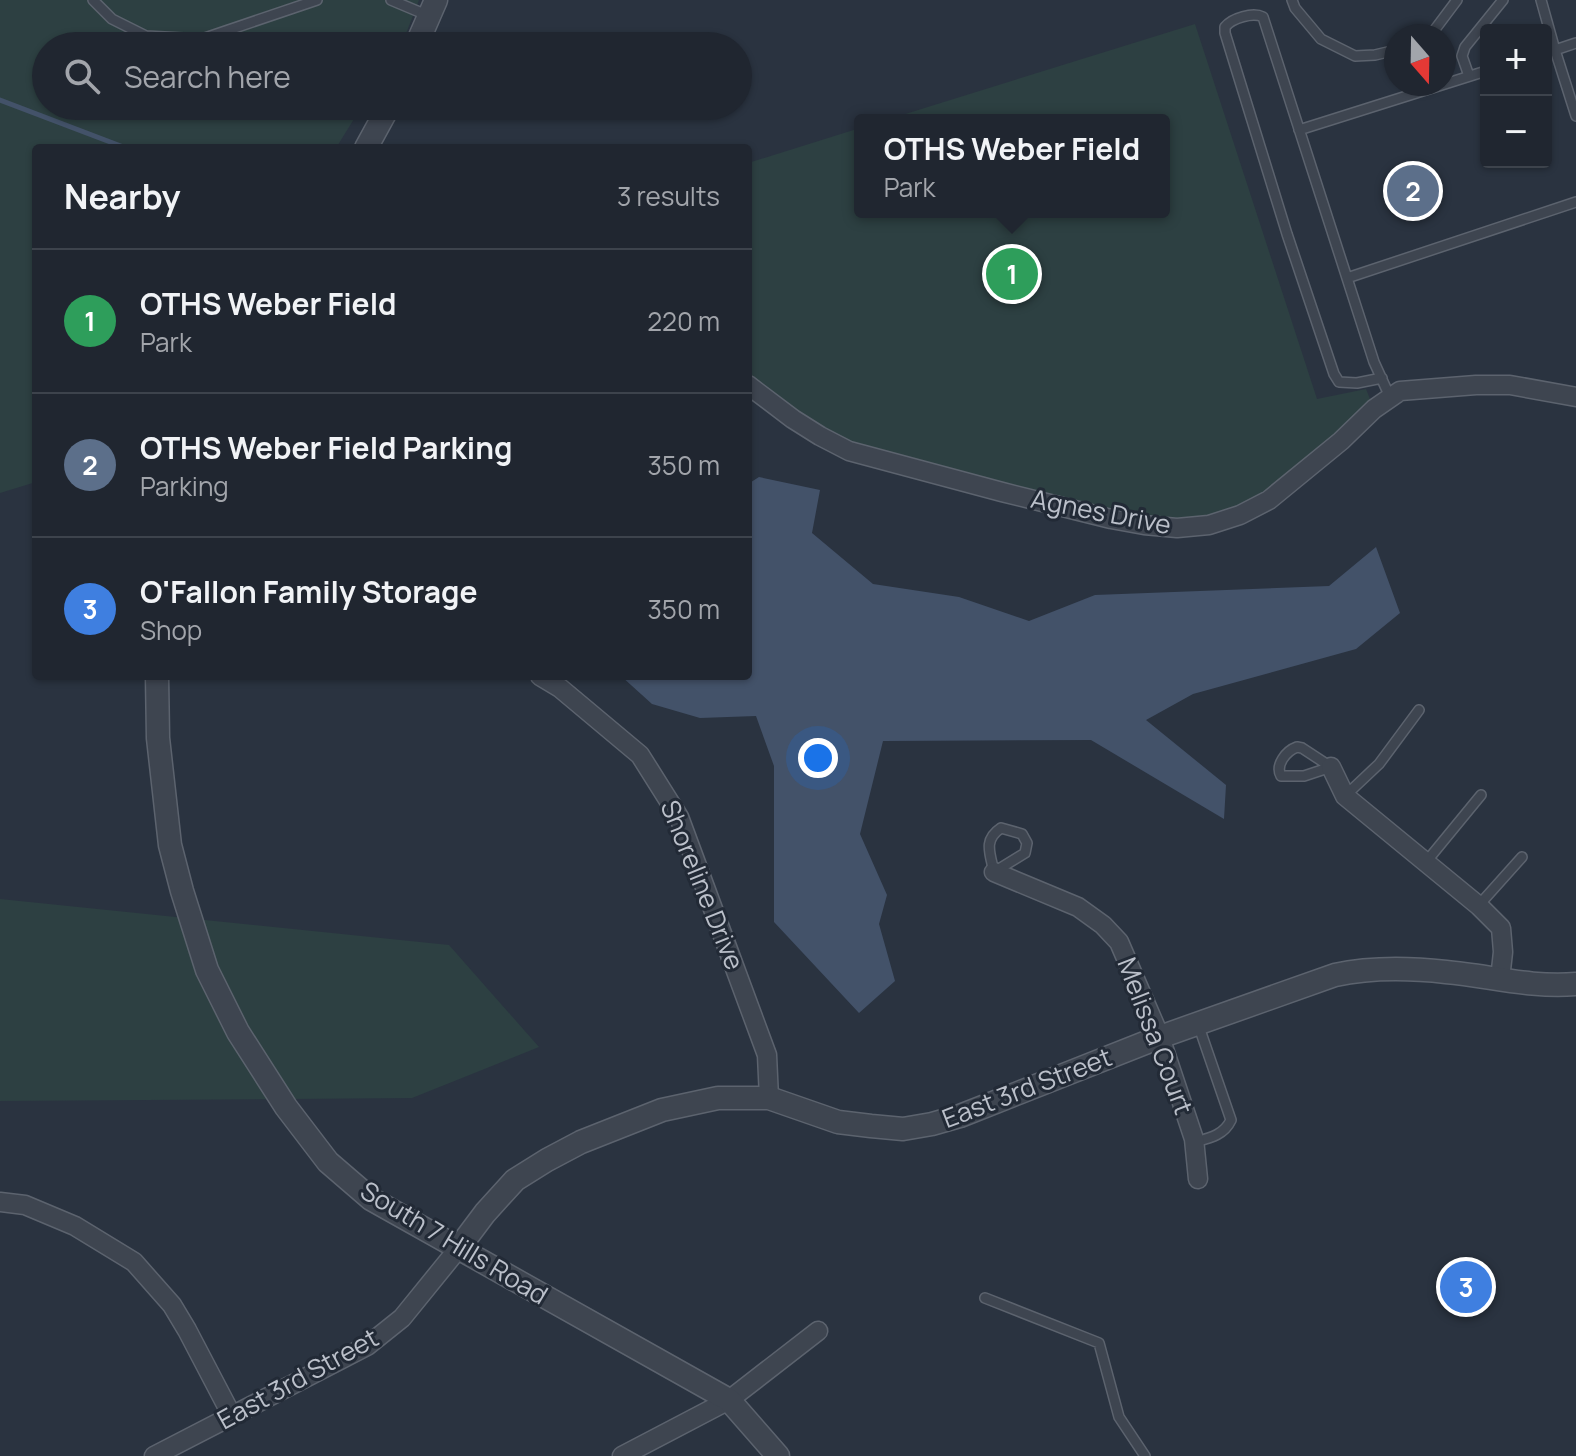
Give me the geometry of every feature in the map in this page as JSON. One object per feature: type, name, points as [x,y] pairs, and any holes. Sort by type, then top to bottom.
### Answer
[{"type":"street","points":[[422,32],[433,8]]},
{"type":"street","points":[[368,144],[381,120]]},
{"type":"street","name":"Agnes Drive","points":[[752,388],[807,428],[849,451],[1111,519],[1177,528],[1209,525],[1240,515],[1269,500],[1318,461],[1374,409],[1400,391],[1510,385],[1576,397]]},
{"type":"street","name":"South 7 Hills Road","points":[[157,680],[158,738],[170,845],[207,970],[238,1032],[286,1107],[328,1162],[371,1199],[729,1400],[778,1456]]},
{"type":"street","name":"Shoreline Drive","points":[[547,680],[640,755],[679,817],[767,1055],[769,1098]]},
{"type":"street","points":[[1331,767],[1345,796],[1479,906],[1501,928],[1503,952],[1500,979]]},
{"type":"street","name":"Melissa Court","points":[[994,872],[1078,907],[1103,925],[1119,942],[1160,1037],[1195,1142],[1198,1179]]},
{"type":"street","name":"East 3rd Street","points":[[154,1456],[367,1346],[402,1318],[515,1180],[581,1142],[662,1110],[718,1098],[769,1098],[838,1122],[903,1129],[960,1116],[1160,1037],[1335,975],[1386,968],[1447,972],[1530,984],[1576,984]]},
{"type":"street","points":[[0,1202],[25,1205],[75,1226],[134,1262],[172,1305],[232,1416]]},
{"type":"street","points":[[622,1456],[729,1400],[818,1331]]},
{"type":"lane","points":[[93,0],[112,19],[138,32]]},
{"type":"lane","points":[[223,32],[317,0]]},
{"type":"lane","points":[[391,0],[433,8]]},
{"type":"lane","points":[[1292,0],[1321,39],[1355,56],[1384,53]]},
{"type":"lane","points":[[1439,24],[1457,0]]},
{"type":"lane","points":[[1469,76],[1462,56],[1465,47],[1503,0]]},
{"type":"lane","points":[[1541,0],[1546,24]]},
{"type":"lane","points":[[1382,378],[1357,383],[1339,382],[1334,374],[1225,33],[1229,22],[1253,15],[1263,17],[1374,362],[1382,378],[1390,397]]},
{"type":"lane","points":[[1552,51],[1576,43]]},
{"type":"lane","points":[[1552,54],[1576,116]]},
{"type":"lane","points":[[1299,130],[1480,73]]},
{"type":"lane","points":[[1347,278],[1576,202]]},
{"type":"lane","points":[[1345,796],[1379,764],[1419,710]]},
{"type":"lane","points":[[1297,747],[1331,767],[1304,776],[1281,776],[1278,770],[1291,749],[1297,747]]},
{"type":"lane","points":[[1426,862],[1481,795]]},
{"type":"lane","points":[[1001,828],[1022,834],[1027,843],[1025,853],[994,872],[989,844],[992,834],[1001,828]]},
{"type":"lane","points":[[1479,906],[1522,857]]},
{"type":"lane","points":[[1195,1142],[1212,1138],[1227,1128],[1231,1120],[1198,1024]]},
{"type":"lane","points":[[985,1298],[1099,1343],[1119,1417],[1145,1456]]},
{"type":"shaded area","points":[[0,0],[419,0],[406,32],[32,32],[32,120],[353,120],[338,144],[32,144],[32,483],[0,493]]},
{"type":"shaded area","points":[[1195,24],[1317,399],[1366,389],[1374,409],[1269,500],[1177,528],[849,451],[752,388],[752,162],[854,130],[854,218],[1170,218],[1170,114],[905,114]]},
{"type":"shaded area","points":[[0,899],[449,945],[539,1047],[412,1098],[0,1101]]},
{"type":"water","points":[[759,477],[820,490],[812,533],[873,584],[959,597],[1029,621],[1095,595],[1329,586],[1376,547],[1400,613],[1356,649],[1193,694],[1146,720],[1226,785],[1224,819],[1091,740],[883,741],[860,834],[887,895],[879,924],[895,981],[859,1013],[774,922],[774,766],[756,716],[700,718],[652,704],[625,680],[752,680],[752,481]]},
{"type":"waterway","points":[[0,100],[32,112]]},
{"type":"waterway","points":[[52,120],[116,144]]},
{"type":"place","name":"OTHS Weber Field Parking","points":[[1413,191]]},
{"type":"place","name":"OTHS Weber Field","points":[[1012,274]]},
{"type":"place","name":"O'Fallon Family Storage","points":[[1466,1287]]}]
